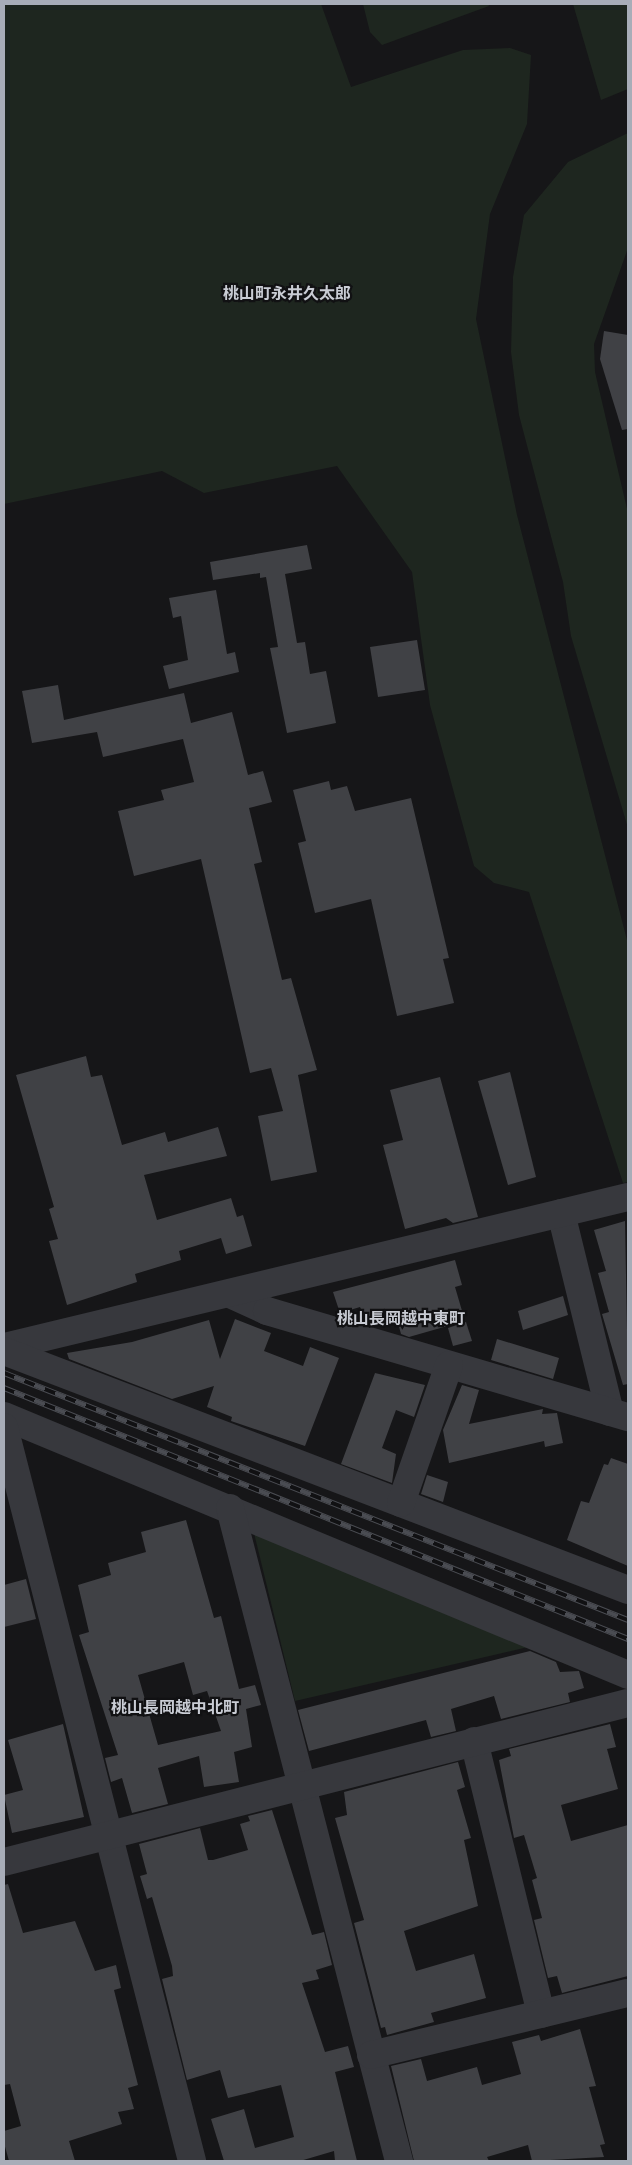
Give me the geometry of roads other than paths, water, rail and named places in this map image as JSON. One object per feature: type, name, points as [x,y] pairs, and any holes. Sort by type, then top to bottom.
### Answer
[{"type":"street","points":[[4,1347],[628,1197]]},
{"type":"street","points":[[561,1213],[619,1414]]},
{"type":"street","points":[[230,1294],[267,1311],[619,1414]]},
{"type":"street","points":[[4,1351],[628,1590]]},
{"type":"street","points":[[401,1503],[449,1365]]},
{"type":"street","points":[[4,1416],[230,1508],[628,1675]]},
{"type":"street","points":[[4,1427],[192,2161]]},
{"type":"street","points":[[230,1508],[303,1784],[399,2161]]},
{"type":"street","points":[[4,1862],[107,1832],[628,1703]]},
{"type":"street","points":[[474,1741],[541,2014]]},
{"type":"street","points":[[371,2055],[628,1993]]},
{"type":"railway","points":[[4,1373],[628,1620]]},
{"type":"railway","points":[[4,1388],[628,1639]]},
{"type":"district","name":"桃山町永井久太郎","points":[[287,293]]},
{"type":"district","name":"桃山長岡越中東町","points":[[401,1318]]},
{"type":"district","name":"桃山長岡越中北町","points":[[175,1707]]}]
